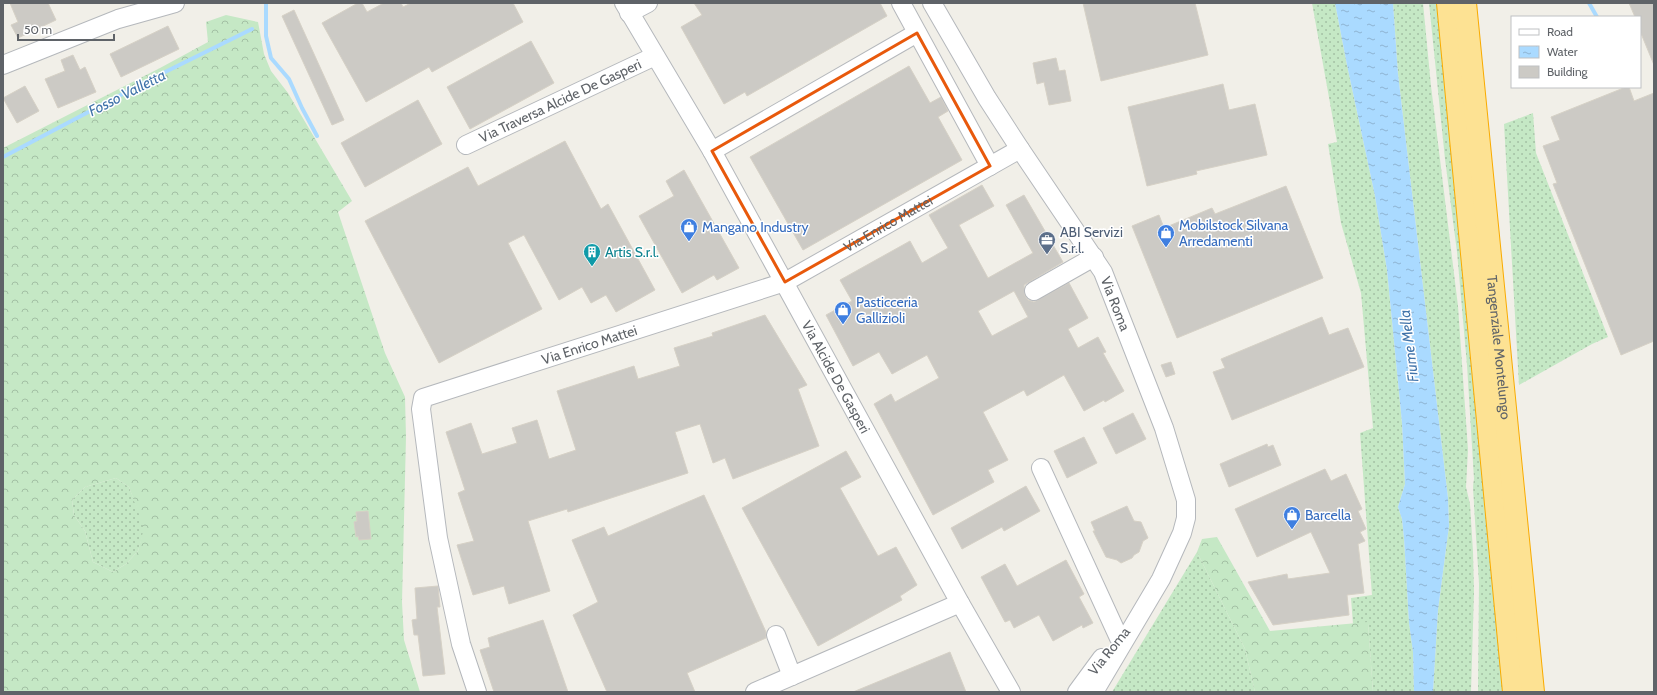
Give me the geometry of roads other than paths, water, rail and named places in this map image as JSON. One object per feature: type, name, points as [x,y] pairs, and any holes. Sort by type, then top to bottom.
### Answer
[{"type":"highway","name":"Tangenziale Montelungo","points":[[1448,3],[1514,692]]},
{"type":"highway","name":"Tangenziale Montelungo","points":[[1465,3],[1533,692]]},
{"type":"street","points":[[3,64],[118,19],[175,3]]},
{"type":"street","name":"Via Alcide De Gasperi","points":[[648,3],[627,8],[712,151],[960,603],[1011,692]]},
{"type":"street","points":[[901,3],[990,166]]},
{"type":"street","name":"Via Roma","points":[[932,3],[987,98],[1103,272],[1164,428],[1186,500],[1186,518],[1182,534],[1161,579],[1094,692]]},
{"type":"street","points":[[712,151],[917,33]]},
{"type":"street","name":"Via Traversa Alcide De Gasperi","points":[[466,145],[655,56]]},
{"type":"street","name":"Via Enrico Mattei","points":[[478,692],[461,644],[438,538],[421,409],[423,398],[785,282],[1020,149]]},
{"type":"street","points":[[1034,291],[1094,257]]},
{"type":"street","points":[[1041,468],[1119,638]]},
{"type":"street","points":[[755,692],[960,603]]},
{"type":"street","name":"Via Roma","points":[[1077,692],[1142,610]]},
{"type":"street","points":[[776,635],[792,676]]},
{"type":"water","name":"Fiume Mella","points":[[1335,3],[1393,3],[1398,74],[1448,498],[1449,526],[1438,610],[1433,692],[1414,692],[1413,652],[1409,623],[1404,538],[1402,519],[1398,507],[1405,484],[1402,423],[1387,270],[1375,196]]},
{"type":"waterway","points":[[266,3],[266,36],[271,58],[289,79],[317,136]]},
{"type":"waterway","points":[[1589,3],[1596,16]]},
{"type":"waterway","name":"Fosso Valletta","points":[[3,157],[151,79],[252,29]]},
{"type":"place","name":"Mangano Industry","points":[[689,242]]},
{"type":"place","name":"Mobilstock Silvana Arredamenti","points":[[1166,248]]},
{"type":"place","name":"ABI Servizi S.r.l.","points":[[1047,255]]},
{"type":"place","name":"Artis S.r.l.","points":[[592,267]]},
{"type":"place","name":"Pasticceria Gallizioli","points":[[843,325]]},
{"type":"place","name":"Barcella","points":[[1292,530]]}]
